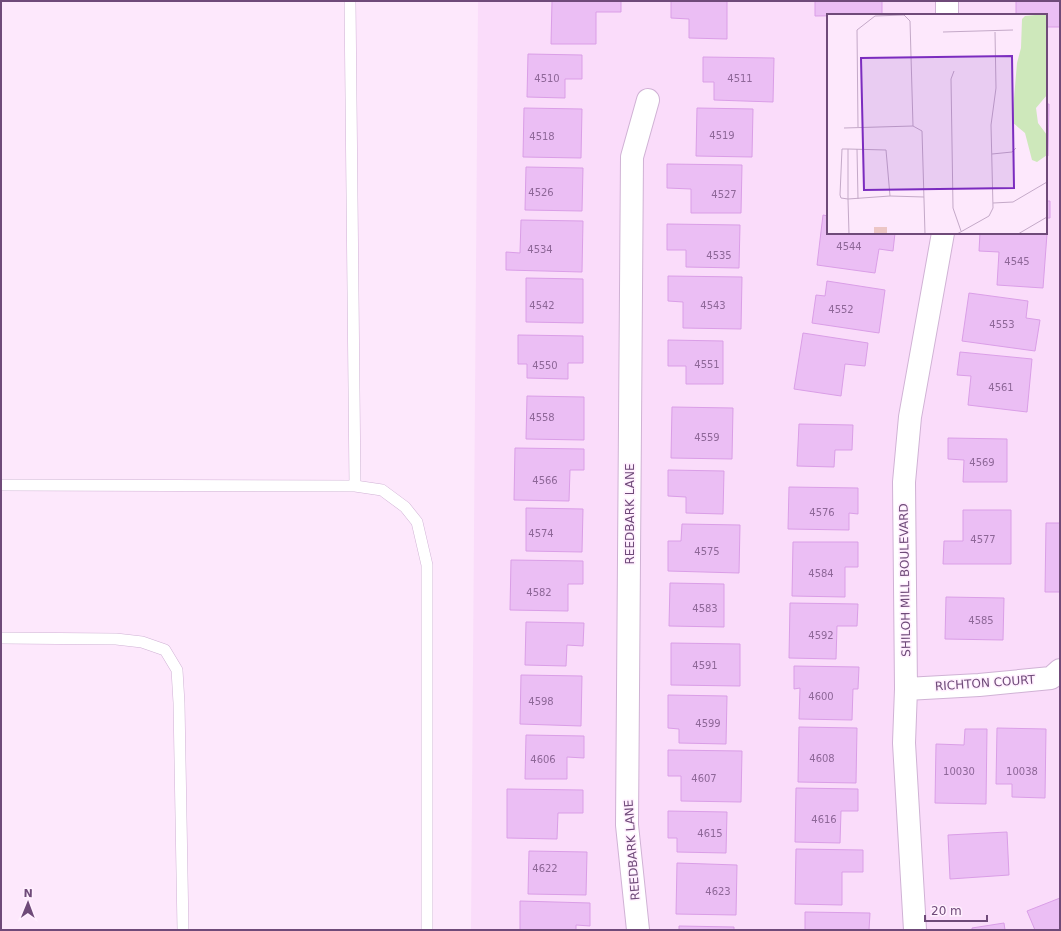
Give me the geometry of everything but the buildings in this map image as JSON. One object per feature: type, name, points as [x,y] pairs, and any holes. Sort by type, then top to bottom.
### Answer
[{"type":"street","points":[[947,1],[947,14]]},
{"type":"street","name":"REEDBARK LANE","points":[[638,930],[627,825],[632,156],[648,100]]},
{"type":"street","name":"SHILOH MILL BOULEVARD","points":[[915,930],[904,742],[906,689],[904,482],[910,417],[943,234]]},
{"type":"street","name":"RICHTON COURT","points":[[906,689],[979,685],[1051,678],[1060,670]]},
{"type":"lane","points":[[350,1],[355,486]]},
{"type":"lane","points":[[1,485],[355,486],[382,490],[405,507],[417,522],[427,564],[427,930]]},
{"type":"lane","points":[[1,638],[116,639],[142,642],[165,650],[176,670],[179,703],[182,930]]},
{"type":"shaded area","points":[[478,1],[1060,1],[1060,930],[471,930]]}]
